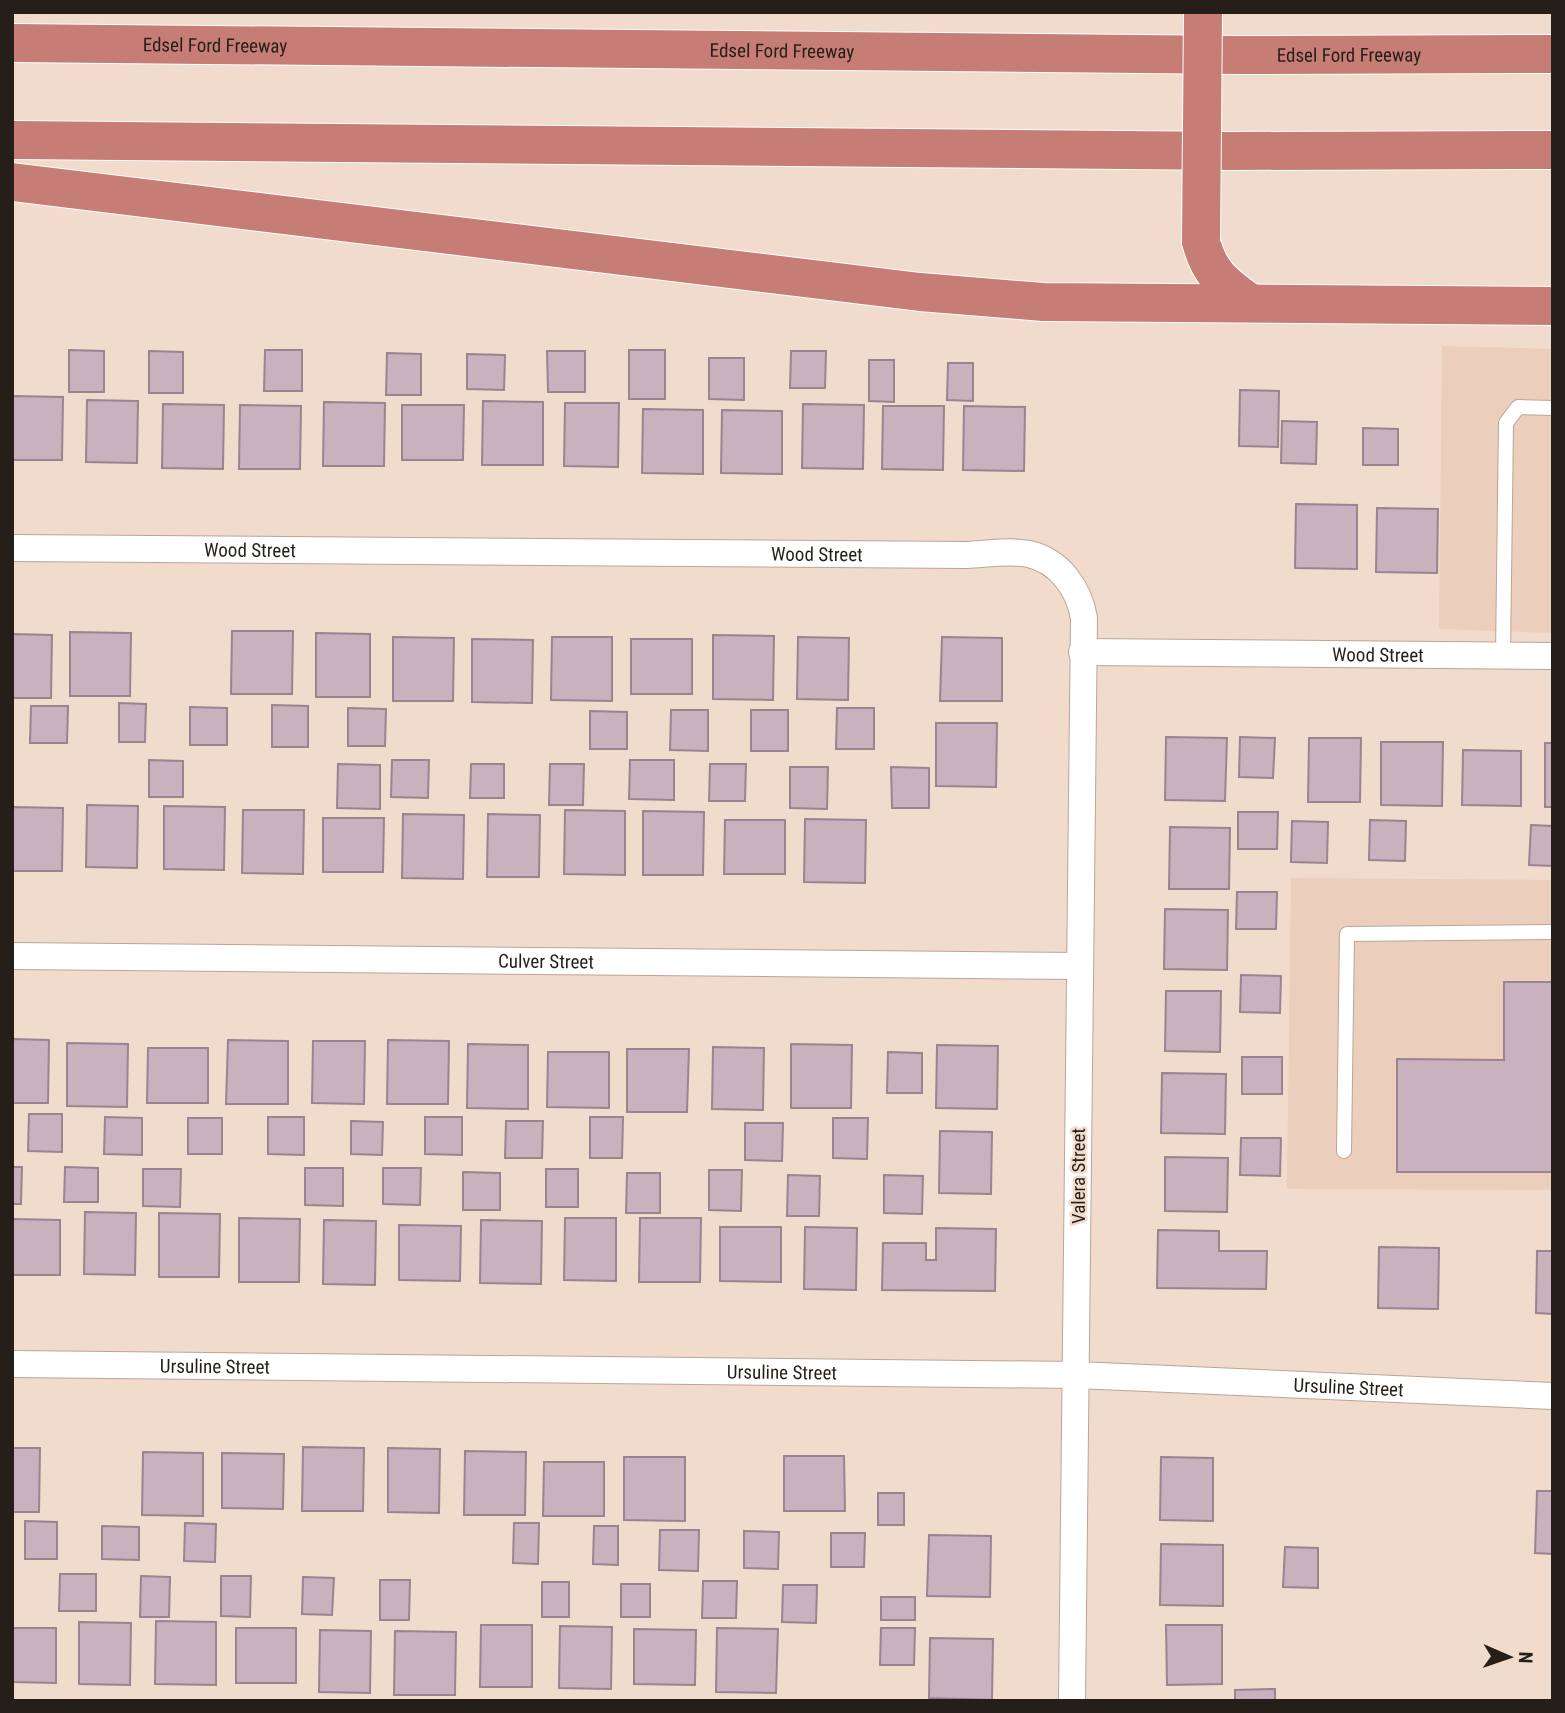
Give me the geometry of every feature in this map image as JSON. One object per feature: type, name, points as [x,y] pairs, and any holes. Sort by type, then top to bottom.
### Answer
[{"type":"highway","points":[[1203,12],[1201,241],[1205,260],[1215,276],[1250,303]]},
{"type":"highway","name":"Edsel Ford Freeway","points":[[12,43],[1238,55],[1553,54]]},
{"type":"highway","points":[[12,140],[1258,151],[1553,150]]},
{"type":"highway","points":[[12,182],[920,292],[1042,302],[1553,306]]},
{"type":"street","name":"Wood Street","points":[[12,548],[1029,554],[1061,571],[1075,591],[1084,618],[1082,652],[1553,656]]},
{"type":"street","name":"Valera Street","points":[[1072,1701],[1082,652]]},
{"type":"street","name":"Culver Street","points":[[12,956],[1080,966]]},
{"type":"street","name":"Ursuline Street","points":[[12,1364],[1077,1375],[1553,1396]]},
{"type":"lane","points":[[1503,655],[1507,423],[1518,407],[1553,408]]},
{"type":"lane","points":[[1344,1152],[1347,934],[1553,932]]},
{"type":"shaded area","points":[[1442,346],[1553,349],[1553,633],[1439,629]]},
{"type":"shaded area","points":[[1291,878],[1553,880],[1553,1190],[1287,1189]]},
{"type":"building","points":[[69,350],[104,351],[104,392],[69,392]]},
{"type":"building","points":[[265,350],[302,350],[302,391],[264,391]]},
{"type":"building","points":[[629,350],[665,350],[665,399],[629,399]]},
{"type":"building","points":[[149,351],[183,352],[183,393],[149,393]]},
{"type":"building","points":[[547,351],[585,351],[585,392],[548,392]]},
{"type":"building","points":[[791,351],[826,351],[825,388],[790,388]]},
{"type":"building","points":[[387,353],[421,354],[421,395],[386,395]]},
{"type":"building","points":[[467,354],[505,355],[504,390],[467,389]]},
{"type":"building","points":[[709,358],[744,358],[744,400],[709,399]]},
{"type":"building","points":[[869,360],[894,360],[894,402],[869,401]]},
{"type":"building","points":[[948,363],[973,363],[973,401],[947,400]]},
{"type":"building","points":[[1240,390],[1279,391],[1278,447],[1239,446]]},
{"type":"building","points":[[12,396],[63,397],[62,460],[12,460]]},
{"type":"building","points":[[87,400],[138,401],[137,463],[86,462]]},
{"type":"building","points":[[483,401],[543,402],[543,465],[482,465]]},
{"type":"building","points":[[324,402],[385,403],[384,466],[323,466]]},
{"type":"building","points":[[565,403],[619,403],[618,467],[564,466]]},
{"type":"building","points":[[163,404],[224,405],[223,469],[162,468]]},
{"type":"building","points":[[803,404],[864,405],[863,469],[802,468]]},
{"type":"building","points":[[240,405],[301,406],[300,469],[239,469]]},
{"type":"building","points":[[402,405],[464,405],[463,460],[402,460]]},
{"type":"building","points":[[883,406],[944,406],[943,470],[882,469]]},
{"type":"building","points":[[964,406],[1025,407],[1024,471],[963,470]]},
{"type":"building","points":[[643,409],[703,410],[703,474],[642,473]]},
{"type":"building","points":[[722,410],[782,411],[782,474],[721,473]]},
{"type":"building","points":[[1282,421],[1317,422],[1316,464],[1281,463]]},
{"type":"building","points":[[1363,428],[1398,429],[1398,465],[1363,465]]},
{"type":"building","points":[[1296,504],[1357,505],[1357,569],[1295,568]]},
{"type":"building","points":[[1377,508],[1438,509],[1437,573],[1376,572]]},
{"type":"building","points":[[232,631],[293,631],[292,694],[231,694]]},
{"type":"building","points":[[70,632],[131,633],[130,696],[70,696]]},
{"type":"building","points":[[316,633],[370,634],[370,697],[316,697]]},
{"type":"building","points":[[12,634],[52,635],[51,698],[12,698]]},
{"type":"building","points":[[713,635],[774,636],[773,700],[713,699]]},
{"type":"building","points":[[393,637],[454,638],[453,701],[393,701]]},
{"type":"building","points":[[552,637],[612,637],[612,701],[551,700]]},
{"type":"building","points":[[798,637],[849,638],[848,700],[797,699]]},
{"type":"building","points":[[942,637],[1002,638],[1002,701],[940,701]]},
{"type":"building","points":[[472,639],[533,640],[532,703],[472,702]]},
{"type":"building","points":[[631,639],[692,639],[692,694],[631,694]]},
{"type":"building","points":[[119,703],[146,704],[145,742],[119,742]]},
{"type":"building","points":[[272,705],[308,706],[308,747],[272,747]]},
{"type":"building","points":[[31,706],[68,706],[67,743],[30,743]]},
{"type":"building","points":[[190,707],[227,708],[227,745],[190,745]]},
{"type":"building","points":[[348,708],[386,709],[385,746],[348,746]]},
{"type":"building","points":[[837,708],[874,708],[874,749],[836,749]]},
{"type":"building","points":[[671,710],[708,710],[708,751],[670,750]]},
{"type":"building","points":[[751,710],[788,710],[788,751],[751,751]]},
{"type":"building","points":[[590,711],[627,712],[627,749],[590,749]]},
{"type":"building","points":[[936,723],[997,723],[996,787],[936,786]]},
{"type":"building","points":[[1166,737],[1227,738],[1225,801],[1165,800]]},
{"type":"building","points":[[1240,737],[1275,738],[1273,778],[1239,777]]},
{"type":"building","points":[[1309,738],[1361,738],[1360,802],[1308,802]]},
{"type":"building","points":[[1381,742],[1443,742],[1442,806],[1381,805]]},
{"type":"building","points":[[1545,743],[1553,743],[1553,807],[1545,807]]},
{"type":"building","points":[[1463,750],[1521,751],[1521,806],[1462,805]]},
{"type":"building","points":[[149,760],[183,761],[183,797],[149,797]]},
{"type":"building","points":[[392,760],[429,760],[428,798],[391,797]]},
{"type":"building","points":[[630,760],[674,760],[674,800],[629,799]]},
{"type":"building","points":[[338,764],[380,765],[380,809],[337,808]]},
{"type":"building","points":[[471,764],[504,764],[504,798],[470,798]]},
{"type":"building","points":[[550,764],[584,764],[583,805],[549,805]]},
{"type":"building","points":[[710,764],[746,764],[745,801],[709,801]]},
{"type":"building","points":[[790,767],[828,767],[827,809],[790,808]]},
{"type":"building","points":[[891,767],[929,768],[929,808],[892,808]]},
{"type":"building","points":[[87,805],[138,806],[137,868],[86,867]]},
{"type":"building","points":[[164,806],[225,807],[224,870],[164,869]]},
{"type":"building","points":[[12,807],[63,808],[62,871],[12,871]]},
{"type":"building","points":[[243,810],[304,810],[303,874],[242,873]]},
{"type":"building","points":[[565,810],[625,811],[625,875],[564,874]]},
{"type":"building","points":[[643,811],[704,812],[703,875],[643,875]]},
{"type":"building","points":[[1238,812],[1278,812],[1277,849],[1238,849]]},
{"type":"building","points":[[403,814],[464,815],[463,879],[402,878]]},
{"type":"building","points":[[488,814],[540,815],[539,877],[487,877]]},
{"type":"building","points":[[323,818],[384,818],[383,872],[323,872]]},
{"type":"building","points":[[805,819],[866,820],[865,883],[804,882]]},
{"type":"building","points":[[725,820],[785,820],[785,874],[724,874]]},
{"type":"building","points":[[1370,820],[1406,821],[1405,861],[1369,860]]},
{"type":"building","points":[[1292,821],[1328,822],[1327,863],[1291,862]]},
{"type":"building","points":[[1531,825],[1553,826],[1553,866],[1529,865]]},
{"type":"building","points":[[1170,827],[1230,828],[1229,889],[1169,889]]},
{"type":"building","points":[[1237,892],[1277,892],[1276,929],[1236,929]]},
{"type":"building","points":[[1165,909],[1228,910],[1227,970],[1164,969]]},
{"type":"building","points":[[1241,975],[1281,976],[1280,1013],[1240,1012]]},
{"type":"building","points":[[1504,982],[1553,982],[1553,1172],[1397,1172],[1397,1059],[1504,1060]]},
{"type":"building","points":[[1166,991],[1221,991],[1220,1052],[1165,1051]]},
{"type":"building","points":[[12,1039],[49,1040],[48,1103],[12,1103]]},
{"type":"building","points":[[228,1040],[288,1041],[288,1104],[226,1104]]},
{"type":"building","points":[[388,1040],[449,1041],[448,1104],[387,1104]]},
{"type":"building","points":[[313,1041],[365,1041],[364,1104],[312,1103]]},
{"type":"building","points":[[67,1043],[128,1044],[127,1107],[67,1106]]},
{"type":"building","points":[[468,1044],[528,1045],[528,1109],[467,1108]]},
{"type":"building","points":[[791,1044],[852,1045],[851,1108],[791,1108]]},
{"type":"building","points":[[937,1045],[998,1046],[997,1109],[936,1108]]},
{"type":"building","points":[[713,1047],[764,1048],[763,1110],[712,1109]]},
{"type":"building","points":[[148,1048],[208,1048],[208,1103],[147,1103]]},
{"type":"building","points":[[627,1049],[689,1049],[687,1112],[627,1112]]},
{"type":"building","points":[[548,1052],[609,1052],[609,1108],[547,1107]]},
{"type":"building","points":[[888,1052],[922,1053],[922,1093],[887,1093]]},
{"type":"building","points":[[1242,1057],[1282,1057],[1282,1094],[1242,1094]]},
{"type":"building","points":[[1162,1073],[1226,1074],[1225,1134],[1161,1133]]},
{"type":"building","points":[[29,1114],[62,1114],[62,1152],[28,1151]]},
{"type":"building","points":[[105,1117],[142,1118],[142,1155],[104,1154]]},
{"type":"building","points":[[268,1117],[304,1117],[304,1155],[268,1154]]},
{"type":"building","points":[[425,1117],[462,1117],[462,1155],[425,1154]]},
{"type":"building","points":[[590,1117],[623,1117],[622,1158],[590,1158]]},
{"type":"building","points":[[188,1118],[222,1118],[222,1154],[188,1154]]},
{"type":"building","points":[[833,1118],[868,1118],[867,1159],[833,1158]]},
{"type":"building","points":[[351,1121],[383,1122],[382,1155],[351,1154]]},
{"type":"building","points":[[506,1121],[543,1121],[542,1158],[505,1158]]},
{"type":"building","points":[[745,1123],[783,1123],[782,1161],[745,1160]]},
{"type":"building","points":[[940,1131],[992,1132],[991,1194],[939,1193]]},
{"type":"building","points":[[1241,1138],[1281,1138],[1280,1176],[1240,1175]]},
{"type":"building","points":[[1165,1157],[1228,1158],[1227,1212],[1165,1211]]},
{"type":"building","points":[[12,1167],[22,1167],[21,1204],[12,1204]]},
{"type":"building","points":[[65,1167],[98,1168],[98,1202],[64,1202]]},
{"type":"building","points":[[305,1168],[343,1168],[343,1206],[305,1205]]},
{"type":"building","points":[[383,1168],[421,1168],[420,1205],[383,1204]]},
{"type":"building","points":[[143,1169],[181,1169],[180,1207],[143,1206]]},
{"type":"building","points":[[546,1169],[578,1169],[578,1207],[546,1207]]},
{"type":"building","points":[[709,1170],[742,1170],[741,1211],[709,1210]]},
{"type":"building","points":[[463,1172],[500,1173],[500,1210],[463,1210]]},
{"type":"building","points":[[627,1173],[660,1173],[660,1213],[626,1213]]},
{"type":"building","points":[[788,1175],[820,1176],[819,1216],[787,1216]]},
{"type":"building","points":[[884,1175],[923,1176],[922,1214],[884,1213]]},
{"type":"building","points":[[85,1212],[136,1213],[135,1275],[84,1274]]},
{"type":"building","points":[[159,1213],[220,1214],[219,1277],[159,1277]]},
{"type":"building","points":[[239,1218],[300,1219],[299,1282],[239,1282]]},
{"type":"building","points":[[565,1218],[616,1218],[616,1281],[564,1280]]},
{"type":"building","points":[[640,1218],[701,1218],[700,1282],[639,1282]]},
{"type":"building","points":[[12,1219],[60,1220],[60,1275],[12,1275]]},
{"type":"building","points":[[324,1220],[376,1221],[375,1285],[323,1284]]},
{"type":"building","points":[[481,1220],[542,1221],[541,1284],[480,1283]]},
{"type":"building","points":[[399,1225],[461,1226],[460,1281],[399,1280]]},
{"type":"building","points":[[720,1227],[781,1227],[781,1282],[720,1281]]},
{"type":"building","points":[[805,1227],[857,1228],[856,1290],[804,1289]]},
{"type":"building","points":[[936,1228],[996,1229],[995,1291],[882,1290],[883,1243],[926,1243],[926,1260],[936,1260]]},
{"type":"building","points":[[1158,1230],[1219,1231],[1219,1251],[1267,1251],[1266,1289],[1157,1288]]},
{"type":"building","points":[[1379,1247],[1439,1248],[1438,1309],[1378,1308]]},
{"type":"building","points":[[1537,1251],[1553,1251],[1553,1314],[1536,1313]]},
{"type":"building","points":[[303,1447],[364,1448],[363,1511],[302,1511]]},
{"type":"building","points":[[12,1448],[40,1448],[39,1512],[12,1512]]},
{"type":"building","points":[[388,1448],[440,1449],[439,1513],[388,1512]]},
{"type":"building","points":[[465,1451],[526,1452],[525,1515],[464,1515]]},
{"type":"building","points":[[143,1452],[203,1453],[203,1516],[142,1515]]},
{"type":"building","points":[[222,1453],[284,1454],[283,1509],[222,1508]]},
{"type":"building","points":[[784,1456],[844,1456],[845,1511],[784,1511]]},
{"type":"building","points":[[624,1457],[685,1457],[685,1521],[624,1520]]},
{"type":"building","points":[[1161,1457],[1213,1458],[1213,1521],[1160,1520]]},
{"type":"building","points":[[544,1462],[604,1462],[604,1516],[543,1516]]},
{"type":"building","points":[[1537,1491],[1553,1491],[1553,1554],[1535,1553]]},
{"type":"building","points":[[878,1493],[904,1493],[904,1525],[878,1525]]},
{"type":"building","points":[[25,1521],[57,1522],[57,1559],[25,1559]]},
{"type":"building","points":[[185,1523],[216,1524],[215,1562],[184,1561]]},
{"type":"building","points":[[514,1523],[539,1523],[538,1564],[513,1563]]},
{"type":"building","points":[[102,1526],[139,1527],[139,1560],[102,1559]]},
{"type":"building","points":[[594,1526],[618,1526],[618,1565],[593,1564]]},
{"type":"building","points":[[660,1530],[699,1530],[698,1571],[659,1570]]},
{"type":"building","points":[[744,1531],[779,1532],[778,1569],[744,1568]]},
{"type":"building","points":[[831,1533],[865,1533],[864,1567],[831,1567]]},
{"type":"building","points":[[929,1535],[991,1536],[990,1597],[927,1596]]},
{"type":"building","points":[[1161,1544],[1223,1545],[1223,1606],[1160,1605]]},
{"type":"building","points":[[1285,1547],[1318,1548],[1318,1588],[1283,1587]]},
{"type":"building","points":[[60,1574],[96,1574],[96,1611],[59,1611]]},
{"type":"building","points":[[141,1576],[170,1577],[169,1617],[140,1617]]},
{"type":"building","points":[[221,1576],[251,1576],[250,1617],[221,1616]]},
{"type":"building","points":[[303,1577],[334,1578],[332,1615],[302,1614]]},
{"type":"building","points":[[380,1580],[410,1580],[409,1620],[380,1620]]},
{"type":"building","points":[[703,1581],[737,1581],[736,1618],[702,1618]]},
{"type":"building","points":[[542,1582],[569,1582],[569,1617],[542,1617]]},
{"type":"building","points":[[621,1584],[650,1584],[650,1617],[621,1617]]},
{"type":"building","points":[[783,1585],[817,1585],[816,1623],[782,1622]]},
{"type":"building","points":[[881,1597],[915,1597],[915,1620],[881,1620]]},
{"type":"building","points":[[156,1621],[216,1622],[216,1685],[155,1684]]},
{"type":"building","points":[[79,1622],[131,1623],[130,1685],[79,1684]]},
{"type":"building","points":[[481,1625],[532,1625],[532,1687],[480,1687]]},
{"type":"building","points":[[1166,1625],[1222,1625],[1222,1684],[1167,1685]]},
{"type":"building","points":[[560,1626],[612,1627],[611,1689],[559,1688]]},
{"type":"building","points":[[12,1628],[56,1628],[56,1683],[12,1682]]},
{"type":"building","points":[[236,1628],[296,1628],[296,1683],[236,1683]]},
{"type":"building","points":[[717,1628],[778,1629],[776,1693],[716,1692]]},
{"type":"building","points":[[881,1628],[915,1628],[914,1665],[880,1665]]},
{"type":"building","points":[[634,1629],[696,1630],[695,1685],[634,1684]]},
{"type":"building","points":[[320,1630],[371,1631],[370,1693],[319,1692]]},
{"type":"building","points":[[395,1631],[456,1632],[455,1695],[394,1695]]},
{"type":"building","points":[[930,1638],[993,1639],[992,1700],[929,1698]]},
{"type":"building","points":[[1275,1689],[1275,1701],[1235,1701],[1235,1690]]}]
